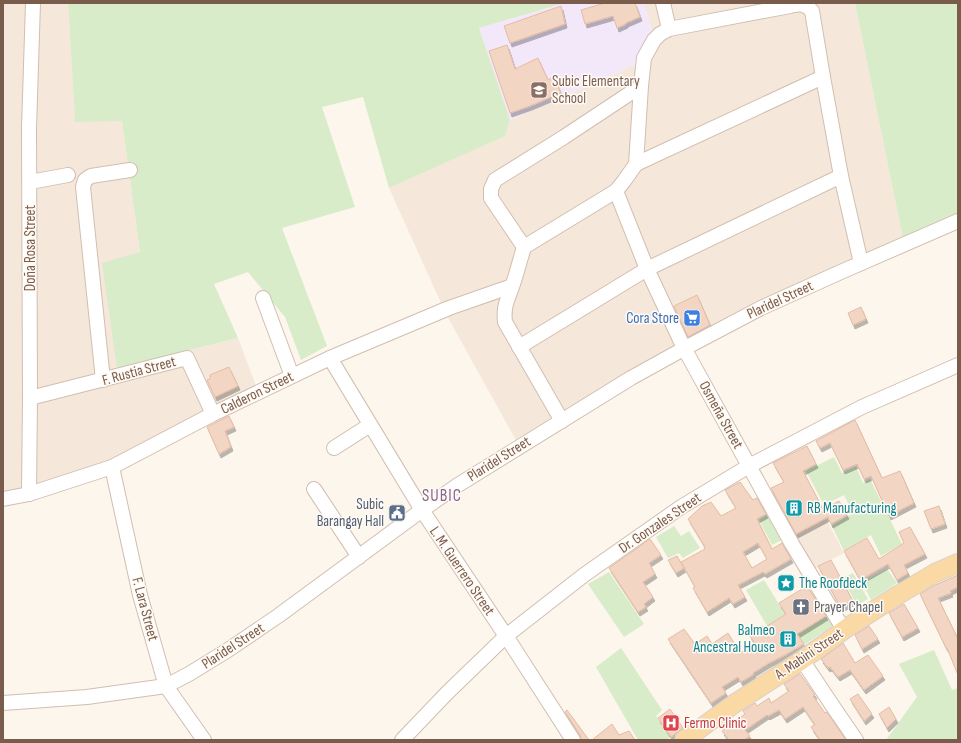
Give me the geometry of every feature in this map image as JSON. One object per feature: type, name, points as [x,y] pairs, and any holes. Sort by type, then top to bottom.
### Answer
[{"type":"main road","name":"A. Mabini Street","points":[[684,740],[734,704],[898,595],[935,573],[958,563]]},
{"type":"street","name":"Doña Rosa Street","points":[[29,494],[29,128],[33,3]]},
{"type":"street","points":[[663,3],[669,29]]},
{"type":"street","points":[[636,164],[644,58],[654,40],[660,34],[669,29],[799,4],[806,5],[812,11],[822,77],[841,176],[861,263]]},
{"type":"street","points":[[562,420],[505,322],[505,304],[524,247],[616,191],[636,164],[822,77]]},
{"type":"street","points":[[524,247],[491,198],[490,189],[495,180],[641,86]]},
{"type":"street","points":[[103,380],[83,187],[85,180],[91,176],[130,170]]},
{"type":"street","points":[[30,182],[68,175]]},
{"type":"street","points":[[519,347],[647,269],[841,176]]},
{"type":"street","name":"Osmeña Street","points":[[616,191],[647,269],[684,348],[792,544],[844,630]]},
{"type":"street","name":"Plaridel Street","points":[[3,703],[87,697],[166,686],[228,650],[278,616],[458,485],[631,378],[684,348],[761,308],[958,221]]},
{"type":"street","name":"Calderon Street","points":[[3,499],[29,494],[112,467],[213,414],[330,358],[449,308],[512,286]]},
{"type":"street","points":[[263,298],[292,376]]},
{"type":"street","name":"F. Rustia Street","points":[[30,398],[187,358],[213,414]]},
{"type":"street","name":"L. M. Guerrero Street","points":[[330,358],[422,510],[573,740]]},
{"type":"street","name":"Dr. Gonzales Street","points":[[402,740],[446,693],[506,636],[584,575],[681,507],[749,466],[862,407],[958,365]]},
{"type":"street","points":[[334,448],[370,425]]},
{"type":"street","name":"F. Lara Street","points":[[112,467],[140,595],[166,686],[204,740]]},
{"type":"street","points":[[314,489],[359,557]]},
{"type":"street","points":[[802,660],[856,740]]},
{"type":"shaded area","points":[[3,3],[68,3],[75,121],[122,121],[140,252],[117,368],[238,338],[256,386],[96,466],[3,496]]},
{"type":"shaded area","name":"Subic Elementary School","points":[[569,3],[644,3],[652,30],[646,60],[510,120],[479,28]]},
{"type":"shaded area","points":[[644,3],[855,3],[903,239],[517,442],[446,314],[389,188],[504,136],[510,120],[646,60],[652,30]]},
{"type":"shaded area","points":[[826,519],[844,553],[818,566],[816,569],[795,535]]},
{"type":"green space","points":[[68,3],[569,3],[479,28],[510,120],[505,136],[389,188],[363,97],[322,107],[355,207],[282,228],[327,346],[301,360],[285,317],[248,272],[214,284],[238,338],[117,368],[102,263],[140,252],[122,121],[75,122]]},
{"type":"green space","points":[[855,3],[958,3],[958,216],[903,239]]},
{"type":"green space","points":[[834,457],[842,473],[856,467],[863,483],[870,479],[902,544],[881,556],[871,535],[844,551],[832,526],[853,513],[844,495],[824,505],[806,471]]},
{"type":"green space","points":[[767,515],[782,540],[772,545],[759,520]]},
{"type":"green space","points":[[674,526],[681,536],[689,531],[700,548],[683,558],[679,553],[668,558],[656,537]]},
{"type":"green space","points":[[887,569],[897,583],[871,600],[862,582]]},
{"type":"green space","points":[[609,572],[644,624],[624,637],[588,584]]},
{"type":"green space","points":[[853,573],[868,599],[857,605],[842,578]]},
{"type":"green space","points":[[764,580],[785,614],[767,626],[746,590]]},
{"type":"green space","points":[[826,616],[832,626],[804,645],[797,634]]},
{"type":"green space","points":[[621,648],[662,710],[656,716],[671,737],[666,740],[638,740],[596,667]]},
{"type":"green space","points":[[934,650],[952,690],[958,688],[958,740],[886,740],[917,697],[899,664]]},
{"type":"building","points":[[605,3],[635,3],[640,17],[617,28],[613,16],[585,24],[581,10]]},
{"type":"building","points":[[561,6],[565,24],[510,43],[504,26]]},
{"type":"building","points":[[507,45],[515,69],[538,58],[548,80],[554,77],[561,93],[510,113],[489,51]]},
{"type":"building","name":"Cora Store","points":[[697,295],[710,325],[688,337],[674,306]]},
{"type":"building","points":[[861,307],[866,319],[853,325],[848,313]]},
{"type":"building","points":[[229,367],[238,386],[215,397],[207,380],[210,379],[210,375]]},
{"type":"building","points":[[229,416],[234,427],[225,431],[231,447],[219,454],[207,427]]},
{"type":"building","points":[[855,420],[882,478],[900,471],[914,503],[889,516],[871,476],[864,479],[857,464],[843,470],[830,443],[820,448],[816,441]]},
{"type":"building","points":[[807,446],[816,464],[803,471],[823,509],[839,501],[847,515],[831,524],[828,517],[796,534],[771,488],[784,482],[773,463]]},
{"type":"building","points":[[740,482],[753,500],[757,498],[766,514],[757,519],[772,549],[782,543],[791,559],[765,574],[763,572],[738,585],[745,597],[733,604],[729,598],[707,612],[693,588],[695,587],[681,562],[705,549],[688,519],[702,506],[711,502],[721,516],[736,508],[725,490]],"holes":[[[758,543],[767,559],[752,568],[743,552]]]},
{"type":"building","points":[[939,506],[945,524],[931,529],[924,511]]},
{"type":"building","points":[[910,527],[925,554],[904,565],[908,573],[897,580],[888,564],[860,580],[844,551],[867,538],[879,559],[904,543],[899,532]]},
{"type":"building","points":[[650,539],[661,555],[649,563],[655,574],[643,582],[653,597],[644,604],[646,607],[638,612],[609,568]]},
{"type":"building","points":[[677,556],[684,568],[676,573],[668,560]]},
{"type":"building","points":[[831,560],[853,601],[841,608],[818,566]]},
{"type":"building","points":[[958,575],[958,587],[950,591],[951,593],[938,598],[958,639],[958,675],[947,648],[920,594],[933,586]]},
{"type":"building","points":[[807,586],[826,616],[797,634],[804,644],[769,663],[741,682],[738,677],[722,687],[726,693],[711,703],[668,639],[684,629],[695,644],[707,636],[712,644],[728,633],[740,653],[755,643],[749,635],[763,626],[764,628],[786,614],[779,603]]},
{"type":"building","points":[[904,604],[918,628],[902,637],[889,613]]},
{"type":"building","points":[[869,626],[878,639],[862,649],[855,635]]},
{"type":"building","points":[[843,643],[855,663],[868,655],[883,676],[864,690],[850,670],[838,677],[821,659]]},
{"type":"building","points":[[800,674],[815,695],[813,696],[825,713],[827,712],[846,740],[820,740],[811,727],[815,725],[803,707],[785,719],[779,710],[768,716],[767,715],[745,730],[750,736],[744,740],[729,740],[722,731],[745,714],[743,711],[755,703],[757,706],[769,698],[771,703],[789,691],[784,684]]},
{"type":"building","points":[[858,694],[872,714],[864,721],[850,699]]},
{"type":"building","points":[[889,707],[896,719],[887,728],[879,714]]},
{"type":"building","name":"Fermo Clinic","points":[[670,709],[683,728],[671,737],[658,718]]},
{"type":"building","points":[[567,710],[589,740],[581,740],[580,735],[565,712]]},
{"type":"building","points":[[612,724],[619,735],[629,731],[635,740],[592,740]]},
{"type":"place","name":"Subic Elementary School","points":[[539,90]]},
{"type":"place","name":"Cora Store","points":[[692,318]]},
{"type":"place","name":"RB Manufacturing","points":[[794,508]]},
{"type":"place","name":"Subic Barangay Hall","points":[[397,513]]},
{"type":"place","name":"The Roofdeck","points":[[786,583]]},
{"type":"place","name":"Prayer Chapel","points":[[801,607]]},
{"type":"place","name":"Balmeo Ancestral House","points":[[788,639]]},
{"type":"place","name":"Fermo Clinic","points":[[671,723]]},
{"type":"district","name":"SUBIC","points":[[442,496]]}]
